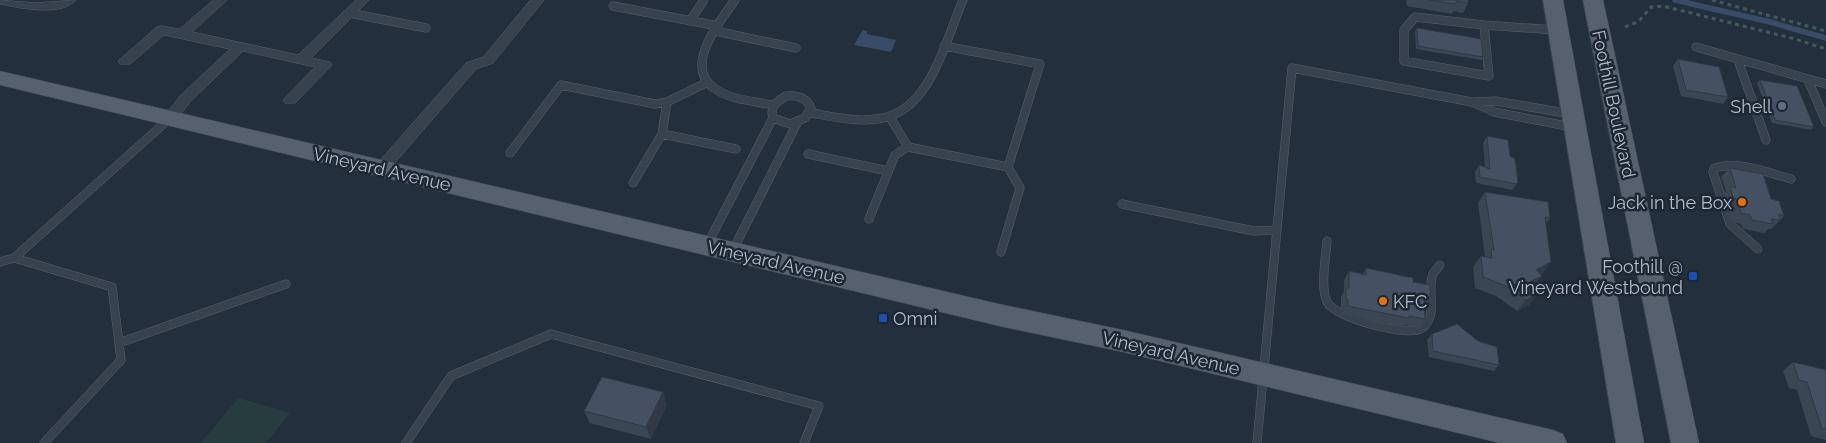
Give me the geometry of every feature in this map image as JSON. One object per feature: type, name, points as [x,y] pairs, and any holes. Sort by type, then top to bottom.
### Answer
[{"type":"main road","points":[[1553,0],[1630,443]]},
{"type":"main road","name":"Foothill Boulevard","points":[[1592,0],[1685,443]]},
{"type":"main road","name":"Vineyard Avenue","points":[[0,78],[999,315],[1264,374],[1553,443]]},
{"type":"street","points":[[1,0],[33,8],[55,6],[70,0]]},
{"type":"street","points":[[182,34],[221,0]]},
{"type":"street","points":[[302,59],[363,0]]},
{"type":"street","points":[[381,169],[471,66],[488,60],[538,0]]},
{"type":"street","points":[[125,61],[161,30],[325,65],[290,100]]},
{"type":"street","points":[[168,119],[186,98],[240,46]]},
{"type":"lane","points":[[690,21],[704,0]]},
{"type":"lane","points":[[735,0],[704,49],[700,60],[701,73],[714,88],[730,96],[772,105],[786,96],[798,96],[810,104],[810,113],[806,119],[797,123],[786,124],[773,118]]},
{"type":"lane","points":[[810,113],[848,120],[869,120],[890,117],[904,111],[919,98],[929,82],[963,0]]},
{"type":"lane","points":[[613,6],[690,21],[796,48]]},
{"type":"lane","points":[[349,13],[426,28]]},
{"type":"lane","points":[[1484,25],[1489,76],[1404,61],[1404,30],[1415,18],[1558,30]]},
{"type":"lane","points":[[944,46],[1040,64],[1008,167],[1020,188],[1001,252]]},
{"type":"lane","points":[[1696,47],[1826,84]]},
{"type":"lane","points":[[1738,60],[1766,140]]},
{"type":"lane","points":[[1257,443],[1276,230],[1286,153],[1292,68],[1472,102],[1494,112],[1574,121]]},
{"type":"lane","points":[[1808,80],[1826,122]]},
{"type":"lane","points":[[510,153],[561,85],[655,104],[667,102],[708,82]]},
{"type":"lane","points":[[1472,102],[1496,101],[1574,121]]},
{"type":"lane","points":[[633,183],[662,134],[667,102]]},
{"type":"lane","points":[[706,246],[773,118],[771,112],[772,105]]},
{"type":"lane","points":[[890,117],[908,147]]},
{"type":"lane","points":[[0,262],[14,258],[168,119]]},
{"type":"lane","points":[[732,252],[797,123]]},
{"type":"lane","points":[[662,134],[736,149]]},
{"type":"lane","points":[[869,219],[895,155],[908,147],[1008,167]]},
{"type":"lane","points":[[808,154],[888,171]]},
{"type":"lane","points":[[1758,249],[1730,224],[1713,172],[1714,168],[1727,165],[1791,179]]},
{"type":"lane","points":[[1122,204],[1254,232],[1276,230]]},
{"type":"lane","points":[[1327,240],[1325,293],[1327,302],[1332,309],[1345,317],[1413,332],[1421,330],[1428,324],[1430,319],[1433,275],[1440,265]]},
{"type":"lane","points":[[14,258],[112,287],[121,360],[44,443]]},
{"type":"lane","points":[[119,343],[286,284]]},
{"type":"lane","points":[[406,443],[452,376],[551,334],[819,406],[804,443]]},
{"type":"path","points":[[1712,0],[1826,31]]},
{"type":"path","points":[[1625,27],[1639,21],[1651,7],[1663,6],[1795,39],[1826,49]]},
{"type":"green space","points":[[238,398],[290,413],[266,443],[201,443]]},
{"type":"water","points":[[863,30],[867,31],[867,34],[896,40],[891,52],[854,45]]},
{"type":"building","points":[[1429,0],[1468,0],[1468,3],[1456,1],[1456,4]]},
{"type":"building","points":[[1417,28],[1481,39],[1483,57],[1418,46]]},
{"type":"building","points":[[1678,59],[1719,67],[1728,97],[1686,90]]},
{"type":"building","points":[[1760,80],[1797,86],[1814,127],[1775,120]]},
{"type":"building","points":[[1487,136],[1508,140],[1510,156],[1515,159],[1518,182],[1516,184],[1480,177],[1479,165],[1490,169]]},
{"type":"building","points":[[1730,168],[1763,174],[1771,199],[1779,201],[1784,216],[1778,214],[1780,220],[1771,219],[1773,224],[1752,220],[1750,215],[1741,213],[1736,199],[1733,198],[1730,186],[1736,188]]},
{"type":"building","points":[[1485,192],[1548,202],[1550,218],[1545,217],[1551,262],[1536,270],[1542,276],[1526,284],[1537,294],[1526,300],[1504,285],[1483,277],[1481,256],[1492,258],[1491,249],[1494,250]]},
{"type":"building","name":"KFC","points":[[1366,268],[1413,278],[1413,282],[1430,285],[1430,298],[1424,297],[1425,319],[1409,316],[1409,318],[1348,306],[1346,288],[1349,288],[1349,271],[1366,275]]},
{"type":"building","points":[[1457,324],[1478,341],[1497,347],[1499,365],[1433,351],[1432,334]]},
{"type":"building","points":[[1793,362],[1826,370],[1826,429],[1822,429],[1807,382],[1799,380]]},
{"type":"building","points":[[602,377],[663,392],[646,427],[584,411]]},
{"type":"waterway","points":[[1675,0],[1770,22],[1826,38]]},
{"type":"place","name":"Shell","points":[[1782,106]]},
{"type":"place","name":"Jack in the Box","points":[[1742,202]]},
{"type":"place","name":"Foothill @ Vineyard Westbound","points":[[1693,276]]},
{"type":"place","name":"KFC","points":[[1383,301]]},
{"type":"place","name":"Omni","points":[[883,318]]}]
